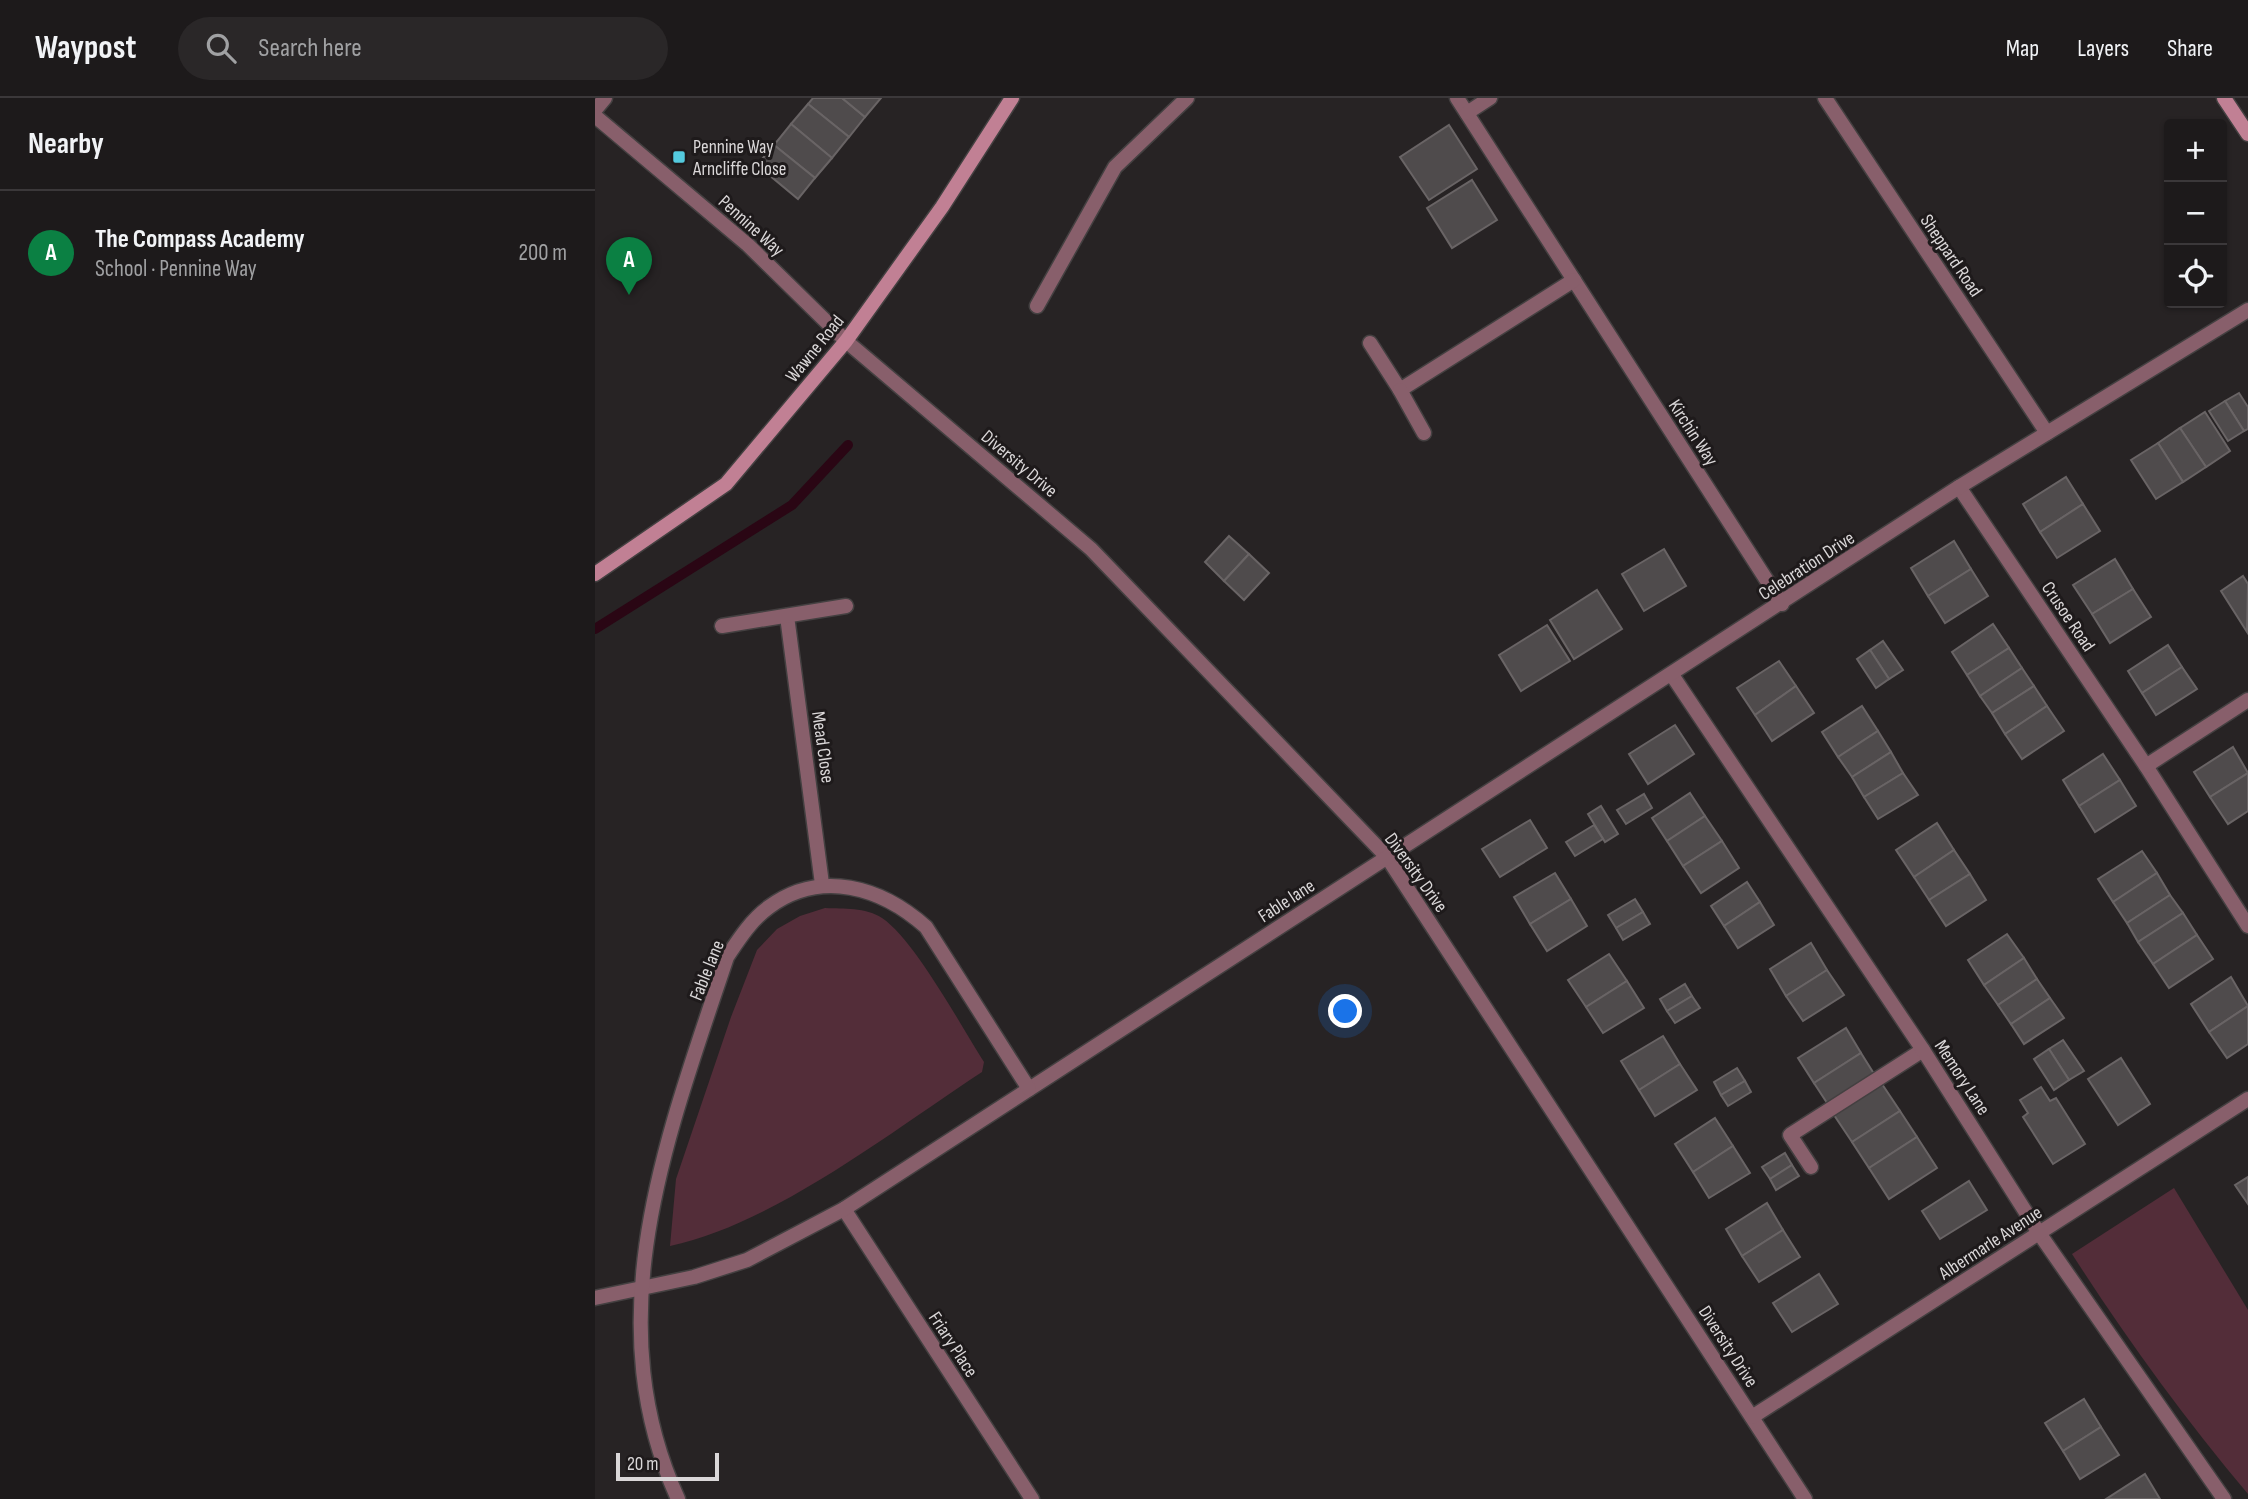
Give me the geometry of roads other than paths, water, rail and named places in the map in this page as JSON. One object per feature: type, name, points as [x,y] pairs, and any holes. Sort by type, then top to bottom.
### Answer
[{"type":"street","points":[[595,110],[605,98]]},
{"type":"street","name":"Wawne Road","points":[[595,574],[726,484],[846,341],[942,207],[1012,98]]},
{"type":"street","points":[[1037,306],[1115,167],[1187,98]]},
{"type":"street","name":"Kirchin Way","points":[[1457,98],[1782,604]]},
{"type":"street","points":[[1467,113],[1490,98]]},
{"type":"street","name":"Sheppard Road","points":[[1825,98],[2047,433]]},
{"type":"street","points":[[2224,98],[2248,134]]},
{"type":"street","name":"Pennine Way","points":[[595,116],[748,245],[846,341]]},
{"type":"street","points":[[1400,390],[1574,280]]},
{"type":"street","name":"Celebration Drive","points":[[1387,857],[1782,604],[1959,487],[2248,310]]},
{"type":"street","name":"Diversity Drive","points":[[846,341],[1091,549],[1387,857],[1805,1499]]},
{"type":"street","points":[[1370,343],[1423,433]]},
{"type":"street","name":"Crusoe Road","points":[[1959,487],[2146,766],[2248,926]]},
{"type":"street","points":[[722,626],[846,606]]},
{"type":"street","name":"Mead Close","points":[[787,616],[823,884]]},
{"type":"street","name":"Memory Lane","points":[[1672,675],[1923,1050],[2039,1233],[2224,1499]]},
{"type":"street","points":[[2146,766],[2248,700]]},
{"type":"street","name":"Fable lane","points":[[595,1298],[694,1277],[747,1260],[843,1209],[1387,857]]},
{"type":"street","name":"Fable lane","points":[[637,1289],[643,1231],[654,1176],[727,957],[746,929],[768,907],[795,893],[823,884],[852,887],[879,894],[903,907],[926,927],[1029,1089]]},
{"type":"street","points":[[1811,1167],[1790,1135],[1923,1050]]},
{"type":"street","name":"Albermarle Avenue","points":[[1752,1417],[2248,1099]]},
{"type":"street","name":"Friary Place","points":[[843,1209],[1032,1499]]},
{"type":"street","points":[[637,1289],[636,1356],[647,1418],[664,1472],[678,1499]]},
{"type":"waterway","points":[[595,629],[792,505],[848,445]]},
{"type":"place","name":"Pennine Way Arncliffe Close","points":[[679,157]]},
{"type":"place","name":"The Compass Academy","points":[[629,295]]}]
